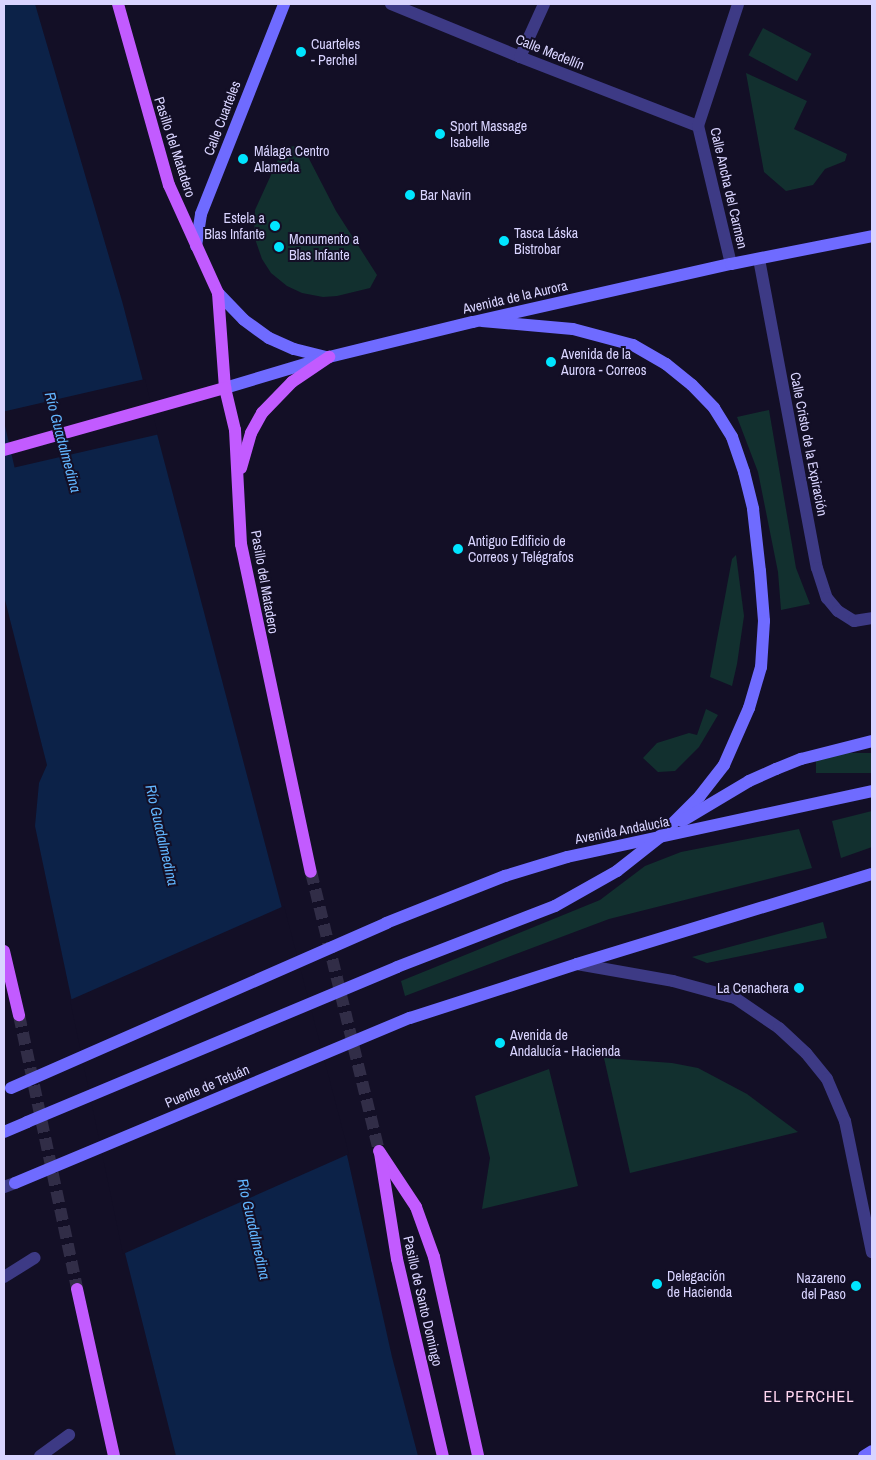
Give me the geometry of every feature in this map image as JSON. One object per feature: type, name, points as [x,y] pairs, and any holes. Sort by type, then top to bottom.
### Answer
[{"type":"main road","name":"Pasillo del Matadero","points":[[118,4],[168,185],[218,293],[244,320],[269,338],[294,350],[329,357]]},
{"type":"main road","name":"Calle Cuarteles","points":[[196,246],[201,214],[284,4]]},
{"type":"main road","name":"Avenida de la Aurora","points":[[4,450],[329,357],[482,320],[731,264],[872,236]]},
{"type":"main road","name":"Pasillo del Matadero","points":[[218,293],[225,388],[235,430],[241,544],[311,872]]},
{"type":"main road","points":[[482,320],[573,329],[633,345],[658,359],[692,385],[714,408],[732,437],[744,472],[758,538],[764,621],[760,667],[748,708],[724,765],[700,796],[658,838]]},
{"type":"main road","points":[[238,478],[251,433],[262,413],[292,382],[329,357]]},
{"type":"main road","points":[[4,1132],[398,967],[555,906],[617,871],[658,838],[701,808],[749,781],[801,759],[872,741]]},
{"type":"main road","name":"Avenida Andalucía","points":[[4,1090],[386,923],[505,876],[609,846],[658,838],[872,791]]},
{"type":"main road","points":[[577,964],[872,874]]},
{"type":"main road","points":[[4,951],[19,1015]]},
{"type":"main road","name":"Puente de Tetuán","points":[[9,1185],[410,1018],[577,964]]},
{"type":"main road","name":"Pasillo de Santo Domingo","points":[[443,1456],[397,1259],[379,1151],[416,1207],[434,1258],[478,1456]]},
{"type":"main road","points":[[76,1289],[114,1456]]},
{"type":"main road","points":[[864,1456],[872,1451]]},
{"type":"street","name":"Calle Medellín","points":[[391,4],[520,57],[698,126]]},
{"type":"street","points":[[520,57],[544,4]]},
{"type":"street","name":"Calle Ancha del Carmen","points":[[731,264],[698,126],[738,4]]},
{"type":"street","name":"Calle Cristo de la Expiración","points":[[759,259],[817,568],[827,598],[838,611],[854,621],[872,618]]},
{"type":"street","points":[[577,964],[673,981],[736,998],[779,1028],[806,1053],[827,1079],[845,1121],[872,1252]]},
{"type":"street","points":[[4,1277],[34,1258]]},
{"type":"street","points":[[40,1456],[69,1435]]},
{"type":"green space","points":[[763,28],[812,54],[797,81],[748,55]]},
{"type":"green space","points":[[746,73],[807,101],[794,129],[847,154],[845,161],[825,169],[813,185],[786,191],[764,172]]},
{"type":"green space","points":[[296,146],[305,151],[336,211],[377,275],[370,288],[337,296],[323,297],[302,293],[287,286],[271,273],[262,259],[254,236],[255,210],[281,153],[288,147]]},
{"type":"green space","points":[[769,410],[796,568],[810,604],[781,610],[778,572],[758,472],[737,417]]},
{"type":"green space","points":[[736,555],[744,616],[732,686],[710,677],[732,559]]},
{"type":"green space","points":[[706,709],[718,715],[699,747],[675,771],[658,772],[643,758],[657,743],[689,733],[697,735]]},
{"type":"green space","points":[[816,753],[872,753],[872,773],[816,773]]},
{"type":"green space","points":[[872,811],[872,847],[841,858],[832,821]]},
{"type":"green space","points":[[799,829],[812,868],[609,919],[405,996],[401,981],[600,900],[645,866],[681,852]]},
{"type":"green space","points":[[823,922],[827,938],[707,963],[692,957]]},
{"type":"green space","points":[[604,1058],[672,1063],[698,1068],[747,1094],[798,1132],[630,1173]]},
{"type":"green space","points":[[549,1069],[578,1186],[482,1209],[490,1158],[475,1096]]},
{"type":"water","name":"Río Guadalmedina","points":[[4,4],[35,4],[122,301],[347,1155],[392,1357],[418,1456],[176,1456],[125,1253],[35,826],[39,783],[47,765],[4,596]]},
{"type":"pier","points":[[145,379],[158,435],[15,468],[4,422],[4,412]]},
{"type":"pier","points":[[284,906],[349,1154],[123,1254],[70,1000]]},
{"type":"tunnel","points":[[311,872],[379,1151]]},
{"type":"tunnel","points":[[19,1015],[77,1289]]},
{"type":"place","name":"Cuarteles - Perchel","points":[[301,52]]},
{"type":"place","name":"Sport Massage Isabelle","points":[[440,134]]},
{"type":"place","name":"Málaga Centro Alameda","points":[[243,159]]},
{"type":"place","name":"Bar Navin","points":[[410,195]]},
{"type":"place","name":"Estela a Blas Infante","points":[[275,226]]},
{"type":"place","name":"Tasca Láska Bistrobar","points":[[504,241]]},
{"type":"place","name":"Monumento a Blas Infante","points":[[279,247]]},
{"type":"place","name":"Avenida de la Aurora - Correos","points":[[551,362]]},
{"type":"place","name":"Antiguo Edificio de Correos y Telégrafos","points":[[458,549]]},
{"type":"place","name":"La Cenachera","points":[[799,988]]},
{"type":"place","name":"Avenida de Andalucía - Hacienda","points":[[500,1043]]},
{"type":"place","name":"Delegación de Hacienda","points":[[657,1284]]},
{"type":"place","name":"Nazareno del Paso","points":[[856,1286]]},
{"type":"district","name":"EL PERCHEL","points":[[809,1396]]}]
